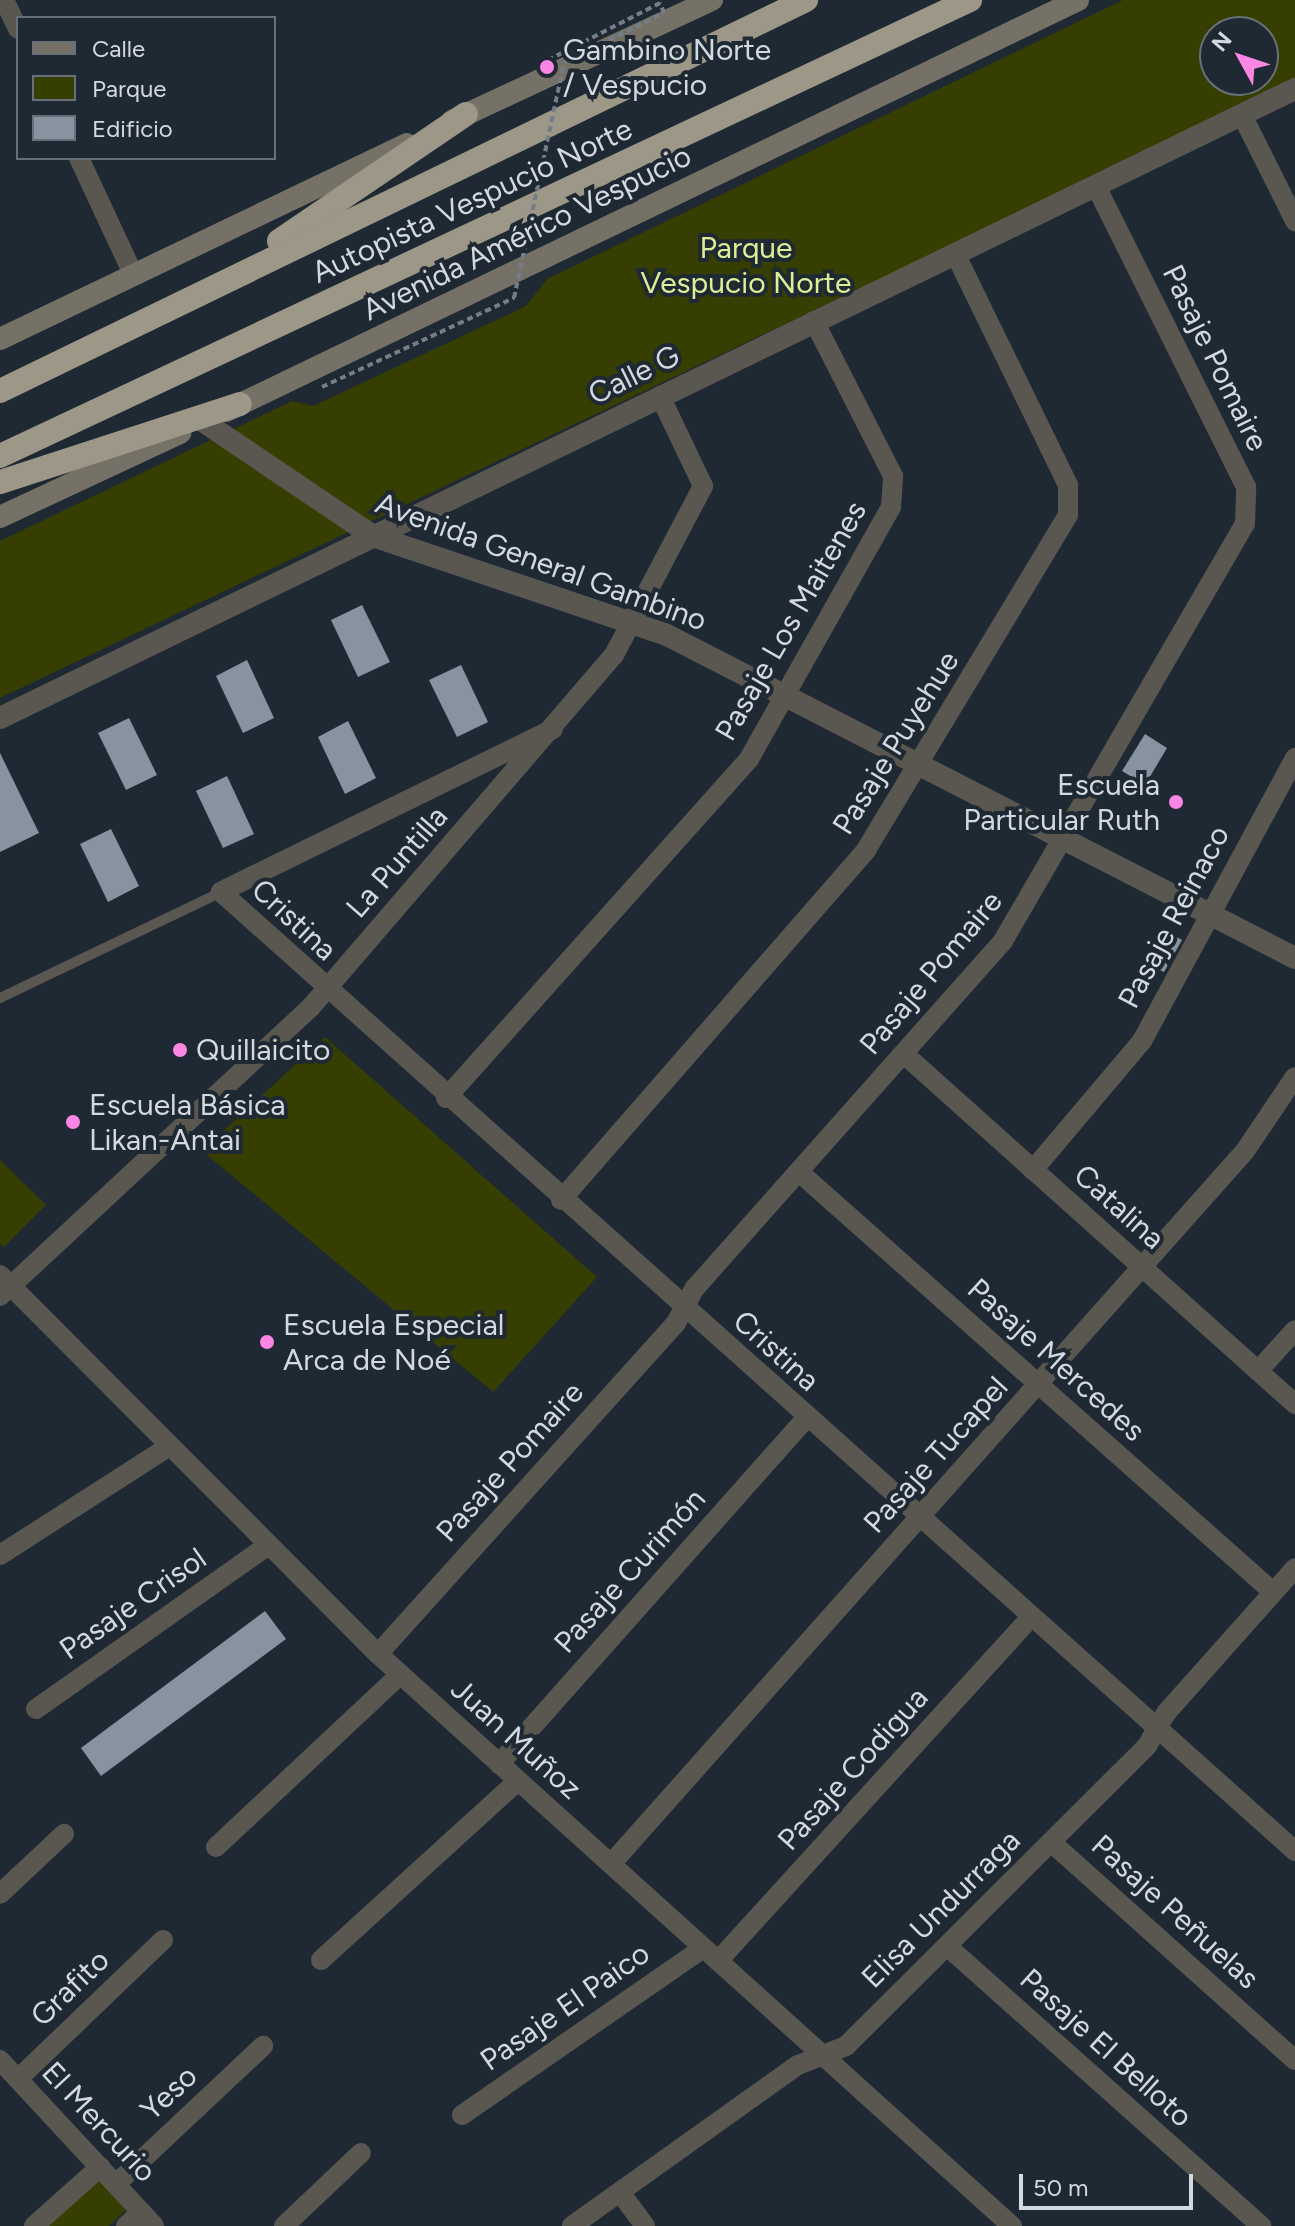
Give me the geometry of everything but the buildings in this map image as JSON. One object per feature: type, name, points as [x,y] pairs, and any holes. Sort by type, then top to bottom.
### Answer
[{"type":"highway","name":"Autopista Vespucio Norte","points":[[0,391],[806,0]]},
{"type":"highway","name":"Autopista Vespucio Norte","points":[[0,456],[970,0]]},
{"type":"highway","points":[[205,291],[466,114]]},
{"type":"highway","points":[[0,482],[240,404]]},
{"type":"main road","points":[[0,339],[466,114],[712,0]]},
{"type":"main road","name":"Avenida Américo Vespucio","points":[[0,517],[204,422],[1078,0]]},
{"type":"street","points":[[4,0],[16,25]]},
{"type":"street","name":"Calle G","points":[[0,718],[1295,89]]},
{"type":"street","points":[[1242,115],[1295,221]]},
{"type":"street","points":[[80,160],[133,274]]},
{"type":"street","name":"Pasaje Pomaire","points":[[378,1654],[684,1309],[799,1172],[1003,941],[1250,506],[1096,186]]},
{"type":"street","name":"Pasaje Puyehue","points":[[561,1200],[850,871],[1072,500],[956,255]]},
{"type":"street","name":"Pasaje Los Maitenes","points":[[446,1098],[728,784],[785,695],[895,494],[814,321]]},
{"type":"street","name":"La Puntilla","points":[[4,1286],[325,990],[553,729],[635,622],[703,486],[660,396]]},
{"type":"street","name":"Avenida General Gambino","points":[[204,422],[373,536],[635,622],[1212,912],[1295,958]]},
{"type":"street","points":[[221,892],[553,729]]},
{"type":"street","name":"Pasaje Reinaco","points":[[1033,1170],[1142,1041],[1295,758]]},
{"type":"street","name":"Cristina","points":[[221,892],[325,990],[1295,1851]]},
{"type":"street","name":"Catalina","points":[[904,1054],[1295,1404]]},
{"type":"street","name":"Pasaje Tucapel","points":[[611,1864],[1245,1151],[1295,1077]]},
{"type":"street","name":"Pasaje Mercedes","points":[[799,1172],[1273,1592]]},
{"type":"street","name":"Juan Muñoz","points":[[4,1286],[266,1547],[400,1675],[1012,2226]]},
{"type":"street","points":[[1258,1371],[1295,1330]]},
{"type":"street","name":"Pasaje Curimón","points":[[499,1764],[806,1418]]},
{"type":"street","points":[[0,1555],[168,1447]]},
{"type":"street","name":"Pasaje Crisol","points":[[36,1709],[266,1547]]},
{"type":"street","name":"Elisa Undurraga","points":[[572,2226],[823,2055],[846,2046],[1051,1842],[1158,1730],[1295,1568]]},
{"type":"street","name":"Pasaje Codigua","points":[[711,1954],[1031,1617]]},
{"type":"street","points":[[216,1847],[400,1675]]},
{"type":"street","points":[[321,1960],[518,1781]]},
{"type":"street","points":[[0,1894],[64,1834]]},
{"type":"street","name":"Pasaje Peñuelas","points":[[1051,1842],[1295,2060]]},
{"type":"street","name":"Grafito","points":[[18,2079],[163,1940]]},
{"type":"street","name":"Pasaje El Belloto","points":[[947,1946],[1261,2226]]},
{"type":"street","name":"Pasaje El Paico","points":[[462,2115],[711,1954]]},
{"type":"street","name":"Yeso","points":[[116,2184],[263,2046]]},
{"type":"street","name":"El Mercurio","points":[[0,2060],[116,2184],[141,2221]]},
{"type":"street","points":[[284,2226],[361,2153]]},
{"type":"street","points":[[34,2226],[100,2167]]},
{"type":"street","points":[[620,2192],[645,2226]]},
{"type":"lane","points":[[0,998],[221,892]]},
{"type":"path","points":[[322,387],[514,298],[564,62],[664,13],[660,3],[546,61]]},
{"type":"green space","name":"Parque Vespucio Norte","points":[[1123,0],[1295,0],[1295,81],[1279,89],[1279,16],[1199,16],[1199,96],[1264,96],[0,698],[0,541],[292,401],[313,406],[526,306],[547,279]]},
{"type":"green space","points":[[325,1037],[597,1277],[493,1392],[202,1151]]},
{"type":"green space","points":[[0,1160],[46,1205],[4,1247],[0,1244]]},
{"type":"green space","points":[[98,2180],[126,2210],[109,2226],[49,2226]]},
{"type":"place","name":"Gambino Norte / Vespucio","points":[[547,67]]},
{"type":"place","name":"Escuela Particular Ruth","points":[[1176,802]]},
{"type":"place","name":"Quillaicito","points":[[180,1050]]},
{"type":"place","name":"Escuela Básica Likan-Antai","points":[[73,1122]]},
{"type":"place","name":"Escuela Especial Arca de Noé","points":[[267,1342]]}]
